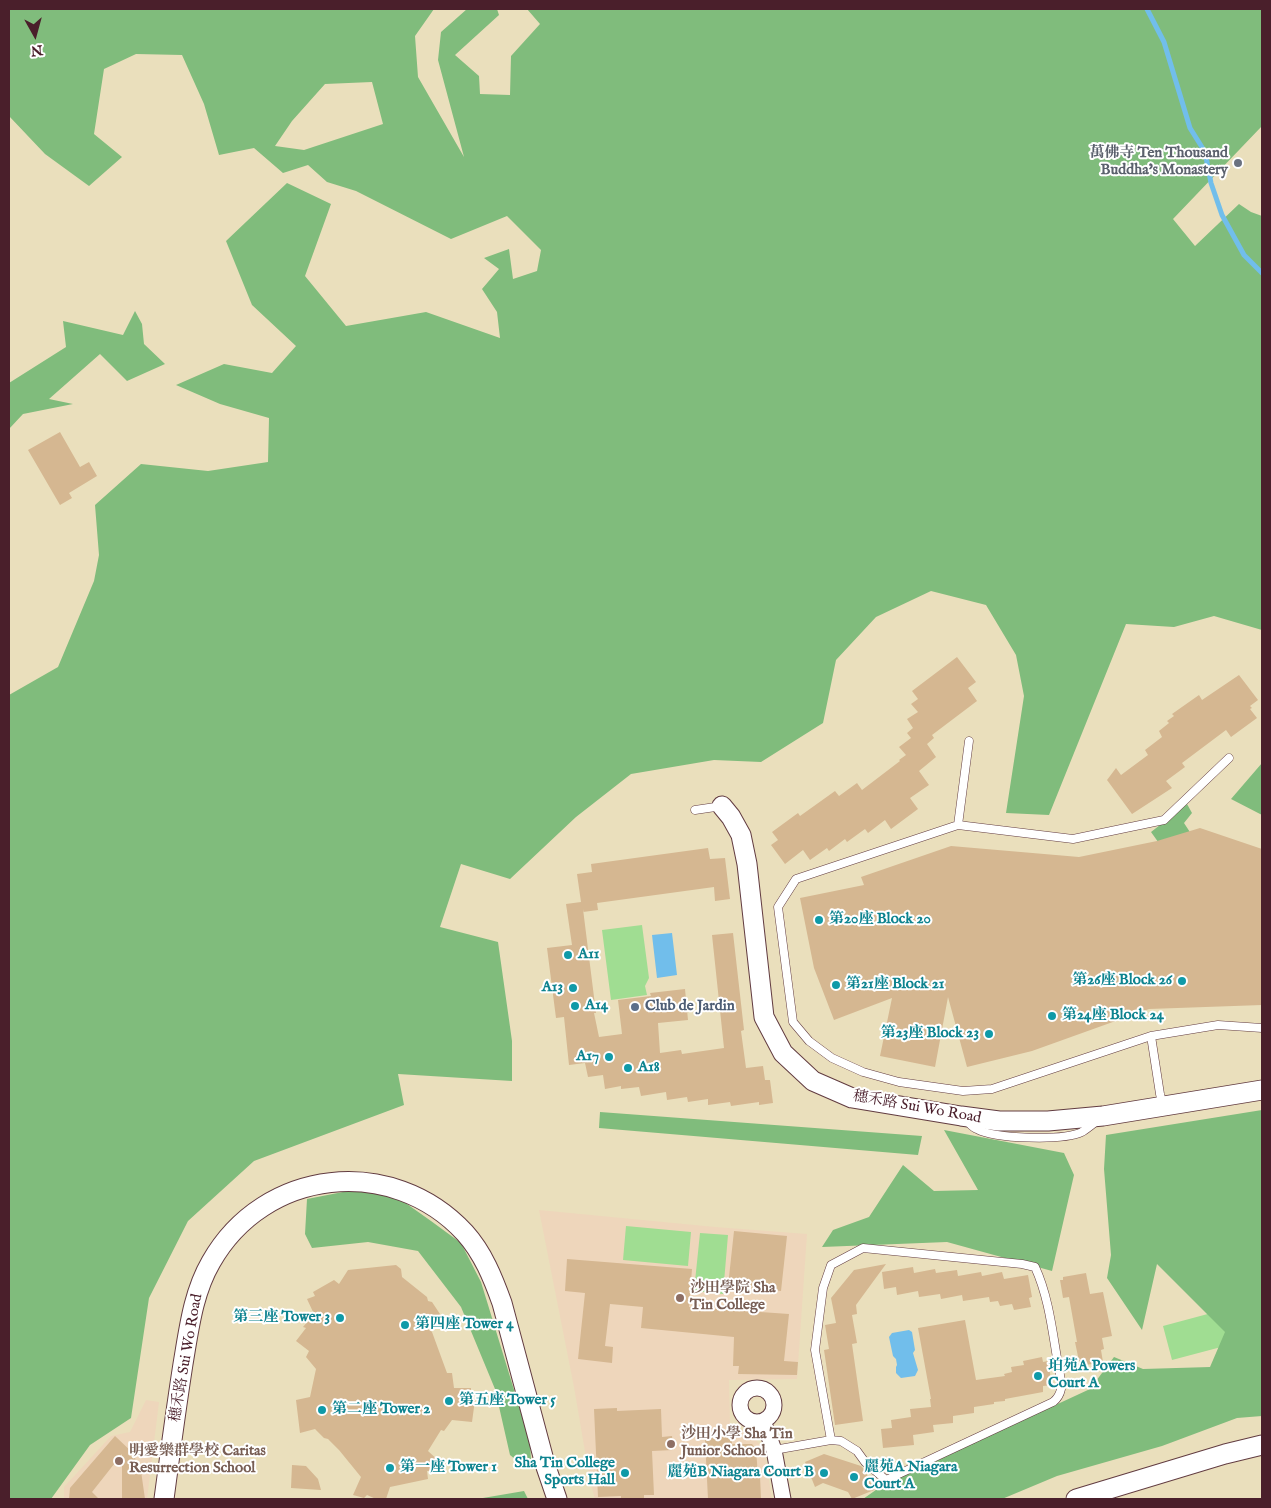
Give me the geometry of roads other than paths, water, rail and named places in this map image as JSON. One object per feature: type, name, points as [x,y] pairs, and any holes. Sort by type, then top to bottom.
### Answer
[{"type":"street","name":"穗禾路 Sui Wo Road","points":[[722,806],[741,835],[747,864],[764,1017],[783,1053],[813,1081],[852,1098],[999,1121],[1048,1121],[1103,1116],[1262,1090]]},
{"type":"street","name":"穗禾路 Sui Wo Road","points":[[164,1499],[190,1323],[198,1291],[210,1264],[235,1228],[270,1202],[301,1189],[330,1182],[347,1181],[362,1181],[391,1187],[417,1196],[454,1222],[477,1248],[495,1282],[502,1303],[545,1464],[557,1499]]},
{"type":"street","points":[[763,1421],[774,1450],[783,1499]]},
{"type":"street","points":[[1076,1499],[1225,1454],[1262,1445]]},
{"type":"lane","points":[[958,825],[968,741]]},
{"type":"lane","points":[[1229,758],[1164,820],[1074,839],[958,825],[796,879],[778,906],[793,1022],[809,1041],[832,1058],[863,1072],[899,1082],[963,1091],[992,1089],[1151,1036],[1218,1026],[1262,1028]]},
{"type":"lane","points":[[695,810],[722,806]]},
{"type":"lane","points":[[1151,1036],[1163,1106]]},
{"type":"lane","points":[[774,1450],[830,1440],[841,1441],[857,1450],[865,1462],[886,1480],[1054,1402],[1061,1389],[1058,1366],[1043,1288],[1035,1267],[1022,1264],[862,1248],[831,1265],[823,1288],[815,1350],[830,1440]]},
{"type":"water","points":[[672,933],[677,975],[657,978],[652,935]]},
{"type":"water","points":[[909,1330],[912,1332],[915,1350],[913,1353],[918,1370],[915,1376],[901,1378],[896,1373],[896,1359],[893,1356],[889,1337],[892,1333]]},
{"type":"waterway","points":[[1147,9],[1164,42],[1190,128],[1205,152],[1211,183],[1222,215],[1244,255],[1262,273]]},
{"type":"place","name":"萬佛寺 Ten Thousand Buddha's Monastery","points":[[1238,163]]},
{"type":"place","name":"第20座 Block 20","points":[[819,920]]},
{"type":"place","name":"A11","points":[[568,955]]},
{"type":"place","name":"第26座 Block 26","points":[[1182,981]]},
{"type":"place","name":"第21座 Block 21","points":[[836,985]]},
{"type":"place","name":"A13","points":[[573,988]]},
{"type":"place","name":"A14","points":[[575,1006]]},
{"type":"place","name":"Club de Jardin","points":[[635,1007]]},
{"type":"place","name":"第24座 Block 24","points":[[1052,1016]]},
{"type":"place","name":"第23座 Block 23","points":[[989,1034]]},
{"type":"place","name":"A17","points":[[609,1057]]},
{"type":"place","name":"A18","points":[[628,1068]]},
{"type":"place","name":"沙田學院 Sha Tin College","points":[[680,1298]]},
{"type":"place","name":"第三座 Tower 3","points":[[340,1318]]},
{"type":"place","name":"第四座 Tower 4","points":[[405,1325]]},
{"type":"place","name":"珀苑A Powers Court A","points":[[1038,1376]]},
{"type":"place","name":"第五座 Tower 5","points":[[449,1401]]},
{"type":"place","name":"第二座 Tower 2","points":[[322,1410]]},
{"type":"place","name":"沙田小學 Sha Tin Junior School","points":[[671,1444]]},
{"type":"place","name":"明愛樂群學校 Caritas Resurrection School","points":[[119,1461]]},
{"type":"place","name":"第一座 Tower 1","points":[[390,1468]]},
{"type":"place","name":"Sha Tin College Sports Hall","points":[[625,1473]]},
{"type":"place","name":"麗苑B Niagara Court B","points":[[824,1473]]},
{"type":"place","name":"麗苑A Niagara Court A","points":[[854,1477]]}]
